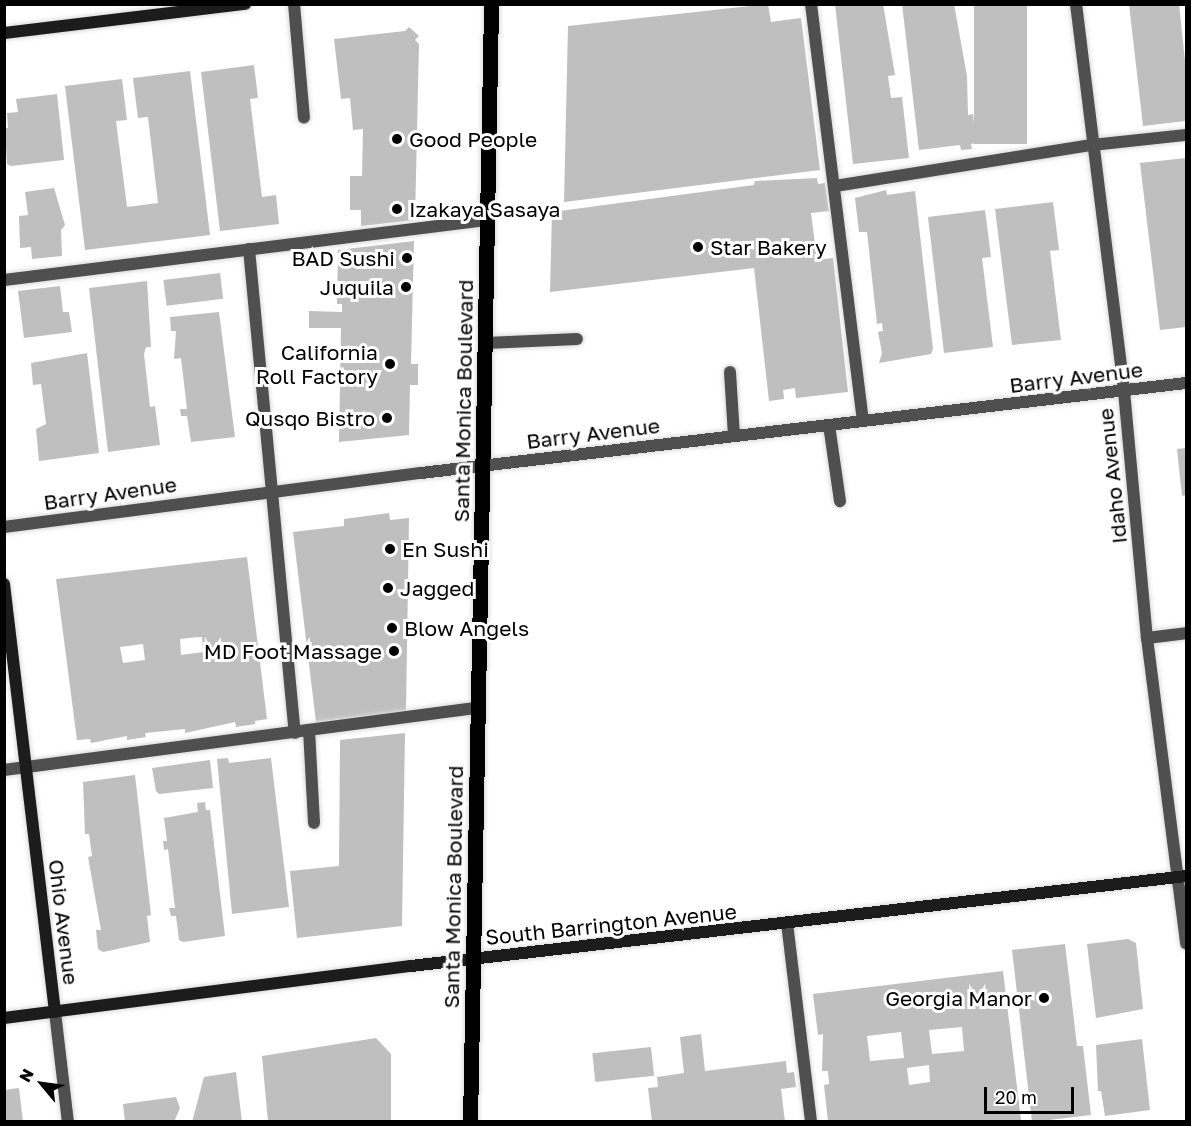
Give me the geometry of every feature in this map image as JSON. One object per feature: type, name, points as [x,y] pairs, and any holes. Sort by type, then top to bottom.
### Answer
[{"type":"main road","name":"Santa Monica Boulevard","points":[[470,1122],[491,4]]},
{"type":"street","points":[[4,33],[245,4]]},
{"type":"street","points":[[294,4],[304,118]]},
{"type":"street","points":[[811,4],[836,186],[863,421]]},
{"type":"street","name":"Idaho Avenue","points":[[1076,4],[1124,391],[1148,638],[1183,877],[1186,944]]},
{"type":"street","points":[[836,186],[1092,145],[1186,135]]},
{"type":"street","points":[[4,280],[488,220]]},
{"type":"street","points":[[249,249],[295,733]]},
{"type":"street","points":[[486,343],[577,339]]},
{"type":"street","points":[[730,372],[734,436]]},
{"type":"street","name":"Barry Avenue","points":[[4,527],[482,466],[1186,383]]},
{"type":"street","points":[[829,425],[840,501]]},
{"type":"street","name":"Ohio Avenue","points":[[4,584],[68,1122]]},
{"type":"street","points":[[1148,638],[1186,633]]},
{"type":"street","points":[[4,770],[477,708]]},
{"type":"street","points":[[309,730],[314,823]]},
{"type":"street","name":"South Barrington Avenue","points":[[4,1018],[473,959],[1183,877]]},
{"type":"street","points":[[787,923],[811,1122]]},
{"type":"building","points":[[768,4],[771,22],[801,18],[820,170],[564,202],[568,26]]},
{"type":"building","points":[[835,4],[883,4],[895,75],[888,76],[891,98],[902,97],[909,158],[853,164]]},
{"type":"building","points":[[902,4],[954,4],[967,76],[968,115],[973,114],[976,143],[971,144],[972,149],[961,150],[960,145],[919,150]]},
{"type":"building","points":[[974,4],[1027,4],[1027,144],[974,144]]},
{"type":"building","points":[[1129,4],[1179,4],[1186,70],[1186,121],[1143,126]]},
{"type":"building","points":[[409,27],[419,36],[415,40],[419,44],[415,220],[361,226],[361,210],[350,210],[350,176],[362,176],[363,129],[353,130],[350,98],[341,99],[334,39],[405,31]]},
{"type":"building","points":[[254,65],[258,98],[250,99],[262,197],[276,195],[279,224],[220,231],[201,72]]},
{"type":"building","points":[[190,71],[210,235],[85,250],[65,86],[122,79],[127,120],[116,121],[127,207],[158,203],[148,117],[138,118],[133,78]]},
{"type":"building","points":[[57,94],[64,160],[11,166],[7,164],[5,128],[8,128],[7,113],[18,112],[16,99]]},
{"type":"building","points":[[1186,158],[1186,327],[1160,330],[1140,163]]},
{"type":"building","points":[[817,178],[818,184],[825,183],[829,211],[811,213],[817,260],[833,258],[848,392],[796,398],[795,388],[783,390],[784,399],[769,401],[754,268],[550,292],[552,212],[754,185],[755,181]]},
{"type":"building","points":[[54,188],[65,225],[61,230],[62,256],[32,259],[31,247],[20,248],[19,216],[28,215],[25,192]]},
{"type":"building","points":[[886,190],[887,195],[915,191],[933,349],[931,354],[879,363],[882,353],[878,332],[883,331],[882,323],[877,324],[867,232],[859,232],[855,198]]},
{"type":"building","points":[[1053,202],[1059,250],[1050,251],[1061,340],[1012,345],[995,209]]},
{"type":"building","points":[[985,210],[991,257],[982,258],[993,347],[944,353],[928,217]]},
{"type":"building","points":[[414,241],[411,364],[418,364],[418,385],[410,385],[409,435],[339,442],[341,328],[309,328],[309,311],[342,312],[342,304],[337,304],[338,250]]},
{"type":"building","points":[[220,273],[223,299],[167,306],[163,280]]},
{"type":"building","points":[[147,281],[151,347],[146,347],[144,354],[150,407],[155,406],[160,445],[108,452],[89,288]]},
{"type":"building","points":[[60,286],[63,312],[69,312],[72,332],[24,338],[18,291]]},
{"type":"building","points":[[219,312],[235,437],[191,442],[187,416],[181,416],[180,409],[187,409],[181,358],[174,359],[176,331],[171,331],[170,317]]},
{"type":"building","points":[[87,353],[99,453],[39,461],[36,429],[46,424],[41,384],[33,385],[31,363]]},
{"type":"building","points":[[1186,448],[1186,495],[1182,496],[1177,449]]},
{"type":"building","points":[[389,513],[390,520],[409,518],[406,711],[316,722],[293,532],[344,526],[344,519]]},
{"type":"building","points":[[247,557],[267,719],[255,721],[255,724],[236,727],[235,722],[185,733],[185,729],[145,733],[146,737],[127,740],[127,736],[91,743],[90,739],[77,740],[56,579]],"holes":[[[202,637],[203,652],[181,655],[180,639]],[[143,644],[145,660],[123,663],[120,647]]]},
{"type":"building","points":[[405,733],[402,926],[297,938],[290,871],[339,866],[340,740]]},
{"type":"building","points":[[228,758],[229,763],[271,758],[289,907],[232,914],[217,759]]},
{"type":"building","points":[[210,760],[213,788],[159,794],[156,791],[152,768]]},
{"type":"building","points":[[135,775],[151,915],[147,916],[150,942],[103,952],[98,949],[96,930],[101,930],[88,857],[92,856],[89,834],[85,834],[83,782]]},
{"type":"building","points":[[205,802],[206,810],[210,810],[225,936],[183,942],[179,940],[176,916],[171,916],[169,908],[175,908],[168,849],[164,850],[163,841],[167,841],[164,818],[198,812],[197,803]]},
{"type":"building","points":[[1128,939],[1136,943],[1143,1009],[1096,1018],[1087,944]]},
{"type":"building","name":"Georgia Manor","points":[[1065,944],[1077,1046],[1083,1046],[1091,1115],[1032,1122],[1012,950]]},
{"type":"building","points":[[1003,971],[1021,1120],[828,1122],[824,1085],[829,1084],[828,1071],[822,1071],[823,1034],[818,1035],[813,994]],"holes":[[[962,1027],[964,1051],[932,1054],[929,1030]],[[901,1032],[904,1058],[870,1061],[867,1036]],[[929,1065],[930,1082],[909,1085],[907,1068]]]},
{"type":"building","points":[[701,1034],[705,1071],[786,1061],[787,1073],[794,1072],[796,1087],[781,1089],[785,1122],[652,1122],[648,1088],[658,1087],[657,1077],[684,1073],[680,1037]]},
{"type":"building","points":[[376,1038],[391,1054],[391,1122],[268,1122],[262,1056]]},
{"type":"building","points":[[1142,1039],[1150,1110],[1105,1116],[1101,1091],[1098,1091],[1096,1045]]},
{"type":"building","points":[[651,1047],[654,1076],[595,1082],[592,1053]]},
{"type":"building","points":[[236,1072],[242,1122],[192,1122],[204,1077]]},
{"type":"building","points":[[19,1088],[23,1122],[4,1122],[4,1090]]},
{"type":"building","points":[[176,1097],[180,1108],[174,1122],[125,1122],[123,1104]]},
{"type":"place","name":"Good People","points":[[397,139]]},
{"type":"place","name":"Izakaya Sasaya","points":[[397,209]]},
{"type":"place","name":"Star Bakery","points":[[698,247]]},
{"type":"place","name":"BAD Sushi","points":[[407,258]]},
{"type":"place","name":"Juquila","points":[[406,287]]},
{"type":"place","name":"California Roll Factory","points":[[390,364]]},
{"type":"place","name":"Qusqo Bistro","points":[[387,418]]},
{"type":"place","name":"En Sushi","points":[[390,549]]},
{"type":"place","name":"Jagged","points":[[388,588]]},
{"type":"place","name":"Blow Angels","points":[[392,628]]},
{"type":"place","name":"MD Foot Massage","points":[[394,651]]},
{"type":"place","name":"Georgia Manor","points":[[1044,998]]}]
